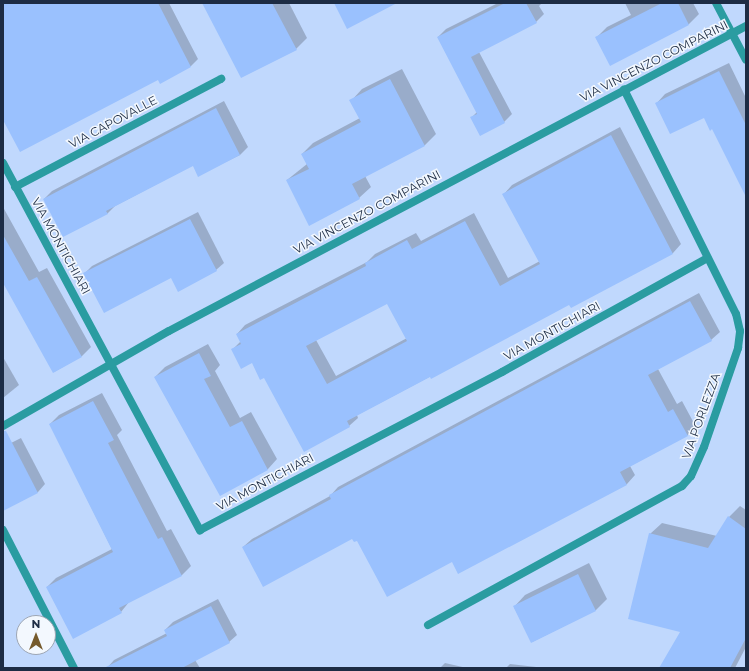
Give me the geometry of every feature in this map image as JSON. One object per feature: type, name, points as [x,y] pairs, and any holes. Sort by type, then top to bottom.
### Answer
[{"type":"street","points":[[716,3],[746,60]]},
{"type":"street","name":"VIA VINCENZO COMPARINI","points":[[3,426],[112,364],[624,89],[746,26]]},
{"type":"street","name":"VIA CAPOVALLE","points":[[15,187],[221,79]]},
{"type":"street","name":"VIA PORLEZZA","points":[[428,625],[682,486],[691,476],[704,447],[738,348],[740,331],[736,314],[624,89]]},
{"type":"street","name":"VIA MONTICHIARI","points":[[3,163],[200,530],[502,372],[708,258]]},
{"type":"street","points":[[3,530],[74,668]]},
{"type":"building","points":[[3,3],[158,3],[191,67],[160,84],[158,80],[20,152],[3,120]]},
{"type":"building","points":[[202,3],[272,3],[297,50],[241,78]]},
{"type":"building","points":[[334,3],[397,3],[347,29]]},
{"type":"building","points":[[505,3],[526,3],[537,23],[471,57],[505,123],[480,136],[470,117],[477,114],[437,37]]},
{"type":"building","points":[[662,3],[678,3],[689,25],[610,66],[595,37]]},
{"type":"building","points":[[719,71],[746,125],[746,197],[712,129],[710,131],[704,118],[670,134],[655,103]]},
{"type":"building","points":[[390,79],[425,146],[352,184],[360,199],[309,226],[286,180],[309,169],[301,154],[361,122],[349,100]]},
{"type":"building","points":[[216,108],[240,155],[198,177],[193,166],[106,211],[108,214],[63,237],[43,199]]},
{"type":"building","points":[[611,135],[673,254],[571,308],[569,305],[431,379],[430,377],[347,421],[350,427],[304,452],[264,378],[260,380],[252,363],[241,369],[231,349],[241,344],[236,334],[366,266],[365,263],[407,240],[412,249],[465,221],[500,286],[540,264],[502,194]],"holes":[[[387,304],[407,341],[327,384],[306,346]]]},
{"type":"building","points":[[190,219],[217,271],[178,292],[171,278],[104,313],[83,273]]},
{"type":"building","points":[[3,235],[29,281],[37,277],[82,357],[53,373],[3,283]]},
{"type":"building","points":[[690,301],[712,341],[648,375],[668,412],[673,409],[688,436],[620,472],[627,485],[458,574],[452,562],[387,597],[357,541],[354,542],[352,539],[263,587],[242,547],[331,499],[329,495]]},
{"type":"building","points":[[199,353],[211,376],[204,379],[230,427],[242,421],[268,470],[220,496],[154,377]]},
{"type":"building","points":[[93,401],[114,440],[108,443],[158,539],[162,537],[182,576],[119,608],[122,613],[73,639],[46,587],[113,552],[49,424]]},
{"type":"building","points":[[3,431],[6,431],[38,493],[3,511]]},
{"type":"building","points":[[728,516],[746,529],[746,638],[730,668],[659,668],[680,632],[628,619],[649,533],[708,548]]},
{"type":"building","points":[[578,574],[596,611],[531,643],[513,606]]},
{"type":"building","points":[[211,606],[230,643],[182,668],[104,668],[167,636],[164,630]]}]
